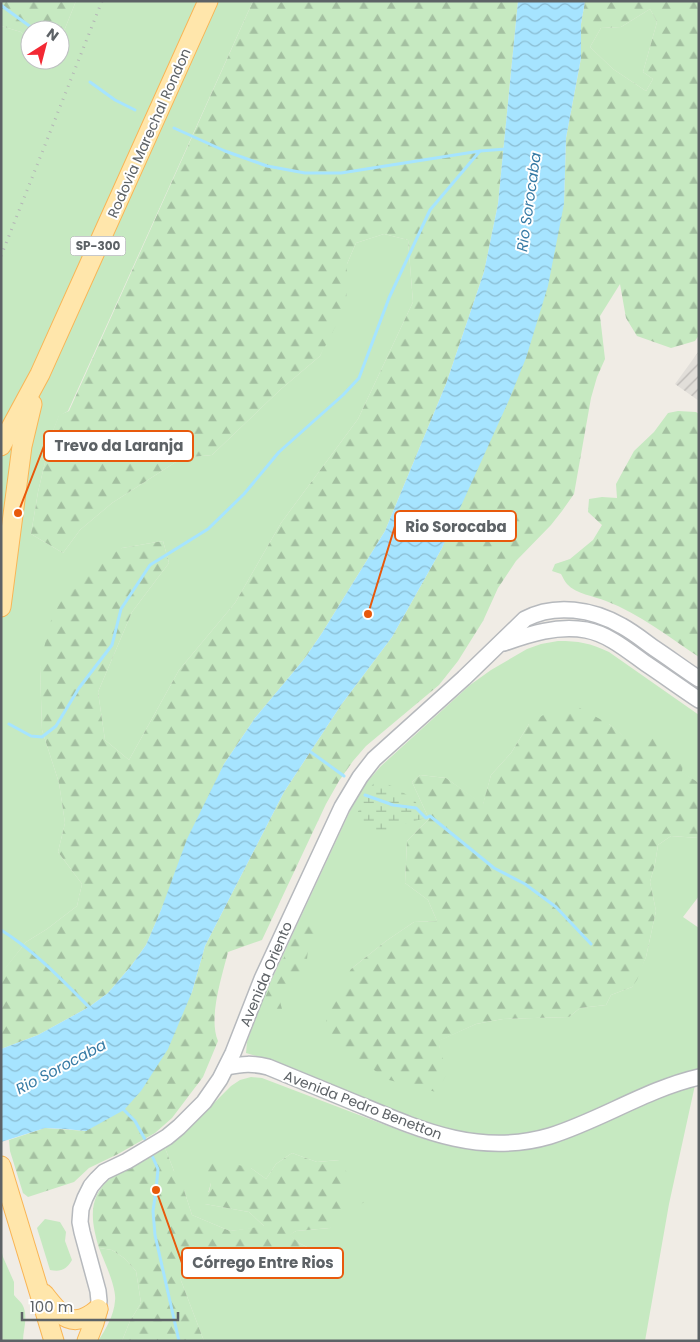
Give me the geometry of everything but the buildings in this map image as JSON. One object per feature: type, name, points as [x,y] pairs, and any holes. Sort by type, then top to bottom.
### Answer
[{"type":"main road","name":"Rodovia Marechal Rondon","points":[[1,446],[40,374],[208,1]]},
{"type":"main road","name":"Rodovia Marechal Rondon","points":[[1,607],[22,446],[40,374]]},
{"type":"main road","points":[[1,505],[6,512],[11,528]]},
{"type":"main road","points":[[1,1166],[54,1341]]},
{"type":"main road","points":[[40,1290],[56,1310],[64,1317],[70,1319],[84,1319],[98,1309]]},
{"type":"main road","points":[[87,1341],[98,1309]]},
{"type":"street","name":"Avenida Oriento","points":[[98,1309],[98,1291],[80,1222],[81,1209],[85,1198],[97,1179],[104,1172],[127,1161],[167,1137],[194,1113],[213,1090],[227,1067],[262,979],[342,807],[354,785],[374,760],[525,619],[546,611],[568,609],[604,617],[622,626],[699,679]]},
{"type":"street","name":"Avenida Oriento","points":[[500,644],[539,632],[557,629],[586,630],[615,642],[699,700]]},
{"type":"street","name":"Avenida Pedro Benetton","points":[[227,1067],[246,1063],[268,1067],[430,1133],[476,1142],[502,1144],[550,1136],[686,1080],[699,1077]]},
{"type":"shaded area","points":[[699,351],[699,401],[675,384]]},
{"type":"green space","points":[[1,1],[76,1],[68,20],[20,20],[20,32],[1,26]]},
{"type":"green space","points":[[76,1],[253,1],[68,411],[59,416],[47,446],[31,534],[63,553],[80,530],[112,503],[182,458],[212,455],[280,390],[320,356],[347,294],[347,264],[356,243],[384,234],[408,240],[413,302],[358,419],[281,523],[235,603],[179,670],[129,760],[105,740],[98,692],[132,612],[169,563],[163,541],[122,548],[40,667],[42,730],[59,783],[65,823],[58,852],[82,884],[77,906],[26,942],[1,974],[1,26],[20,32],[20,70],[70,70],[70,20],[68,20]]},
{"type":"green space","points":[[253,1],[518,1],[498,204],[484,272],[446,384],[385,531],[305,658],[255,718],[224,764],[146,945],[108,993],[89,1007],[38,1035],[1,1049],[1,974],[26,942],[77,906],[82,884],[58,852],[65,823],[59,783],[42,730],[40,667],[49,625],[65,591],[94,564],[122,548],[163,541],[169,563],[132,612],[98,692],[105,740],[129,760],[179,670],[235,603],[281,523],[358,419],[413,302],[408,240],[384,234],[356,243],[347,264],[347,294],[341,316],[320,356],[280,390],[212,455],[182,458],[112,503],[80,530],[63,553],[31,534],[47,446],[59,415],[69,411]]},
{"type":"green space","points":[[585,1],[699,1],[699,335],[695,341],[671,348],[637,336],[626,318],[620,284],[600,316],[605,359],[591,398],[574,494],[551,525],[516,561],[498,588],[483,621],[458,661],[439,685],[366,746],[339,781],[326,804],[262,940],[228,952],[215,1009],[215,1032],[218,1041],[203,1077],[172,1118],[155,1133],[89,1168],[74,1182],[28,1197],[23,1193],[10,1151],[9,1140],[45,1128],[86,1131],[192,992],[205,946],[284,792],[341,705],[392,637],[442,548],[564,204],[566,138],[581,58],[581,24]],"holes":[[[650,9],[657,22],[643,72],[653,79],[646,91],[613,69],[590,47],[601,28],[621,27]]]},
{"type":"green space","points":[[650,9],[657,22],[643,72],[653,79],[646,91],[613,69],[590,47],[601,28],[621,27]]},
{"type":"green space","points":[[678,411],[696,412],[699,414],[699,657],[631,612],[575,590],[566,583],[561,574],[552,571],[555,564],[570,559],[593,540],[602,525],[588,512],[589,499],[602,497],[617,498],[616,484],[634,451],[654,432],[668,413]]},
{"type":"green space","points":[[558,641],[584,643],[609,652],[699,715],[699,783],[630,742],[609,724],[529,724],[511,753],[491,775],[483,805],[446,778],[420,775],[412,782],[429,819],[407,841],[405,883],[428,900],[437,921],[414,922],[386,941],[351,969],[440,1049],[438,1041],[476,1024],[503,1019],[569,1017],[580,1008],[606,1005],[611,995],[632,987],[646,957],[656,911],[650,882],[658,845],[671,836],[699,838],[699,896],[683,917],[699,928],[699,1069],[660,1081],[566,1122],[522,1134],[499,1135],[476,1134],[454,1130],[410,1117],[270,1060],[246,1053],[247,1042],[264,996],[350,811],[367,782],[381,766],[470,685],[527,649]]},
{"type":"green space","points":[[576,706],[609,724],[630,741],[649,735],[684,757],[682,772],[699,783],[699,838],[671,836],[658,845],[650,882],[656,911],[646,957],[637,980],[632,987],[611,995],[606,1005],[580,1008],[569,1017],[503,1019],[476,1024],[439,1041],[447,1074],[436,1092],[389,1080],[338,1046],[325,1032],[327,1012],[351,969],[386,941],[414,922],[437,921],[428,900],[405,883],[407,841],[429,819],[412,782],[420,775],[446,778],[483,804],[491,775],[511,753],[529,724],[548,712]]},
{"type":"green space","points":[[376,780],[397,788],[415,801],[426,818],[399,825],[388,831],[378,831],[366,824],[357,814],[365,795]]},
{"type":"green space","points":[[310,925],[320,928],[323,936],[309,948],[307,967],[278,994],[282,1009],[274,1015],[265,1013],[262,1004],[299,926]]},
{"type":"green space","points":[[251,1077],[262,1078],[431,1141],[466,1149],[502,1151],[523,1149],[589,1129],[658,1098],[695,1085],[669,1204],[645,1341],[204,1341],[180,1278],[181,1264],[198,1259],[223,1277],[276,1267],[320,1272],[321,1254],[299,1243],[289,1235],[296,1231],[330,1228],[340,1196],[339,1160],[317,1162],[292,1153],[276,1164],[266,1179],[251,1168],[211,1183],[205,1204],[249,1212],[265,1227],[230,1231],[192,1215],[184,1190],[165,1148],[181,1136],[231,1086],[240,1080]]},
{"type":"green space","points":[[165,1148],[174,1171],[187,1176],[184,1190],[192,1215],[230,1231],[264,1226],[249,1212],[205,1204],[198,1194],[209,1192],[211,1183],[198,1173],[210,1158],[251,1168],[266,1179],[276,1164],[292,1153],[317,1162],[340,1160],[353,1184],[340,1196],[364,1202],[330,1228],[296,1231],[290,1235],[299,1243],[321,1254],[320,1272],[276,1267],[223,1277],[198,1259],[182,1264],[180,1278],[204,1341],[122,1341],[130,1321],[141,1303],[136,1271],[124,1258],[112,1250],[99,1248],[93,1219],[95,1201],[103,1185],[111,1178]]},
{"type":"green space","points":[[45,1219],[60,1222],[66,1232],[65,1241],[72,1260],[63,1270],[50,1270],[37,1228]]},
{"type":"green space","points":[[99,1248],[112,1250],[124,1258],[136,1271],[141,1303],[130,1321],[122,1341],[98,1341],[111,1317],[115,1296],[110,1274]]},
{"type":"green space","points":[[1,1249],[14,1282],[14,1295],[22,1304],[25,1313],[23,1341],[1,1341]]},
{"type":"water","points":[[518,1],[585,1],[581,24],[581,58],[566,138],[564,204],[548,286],[526,358],[442,548],[392,637],[341,705],[284,792],[205,946],[192,992],[168,1049],[141,1091],[124,1110],[86,1131],[45,1128],[1,1142],[1,1049],[38,1035],[89,1007],[108,993],[131,966],[146,945],[187,839],[224,764],[255,718],[305,658],[385,531],[446,384],[484,272],[498,204]]},
{"type":"waterway","points":[[1,5],[21,20]]},
{"type":"waterway","points":[[90,82],[115,100],[135,110]]},
{"type":"waterway","points":[[174,128],[225,151],[267,166],[305,173],[341,173],[480,151],[506,149]]},
{"type":"waterway","points":[[9,724],[31,736],[42,737],[56,726],[79,688],[112,645],[121,609],[150,565],[208,529],[244,494],[279,452],[343,395],[359,378],[389,298],[430,210],[480,151]]},
{"type":"waterway","points":[[308,750],[344,776]]},
{"type":"waterway","points":[[365,795],[393,805],[416,808],[426,818],[430,816],[494,868],[525,884],[556,907],[591,944]]},
{"type":"waterway","points":[[1,930],[37,957],[91,1009]]},
{"type":"waterway","points":[[122,1108],[135,1121],[147,1143]]},
{"type":"waterway","points":[[150,1151],[158,1169],[153,1211],[155,1235],[179,1341]]},
{"type":"railway","points":[[1,256],[102,1]]},
{"type":"place","name":"Trevo da Laranja","points":[[18,513]]},
{"type":"place","name":"Rio Sorocaba","points":[[368,614]]},
{"type":"place","name":"Córrego Entre Rios","points":[[156,1190]]}]
